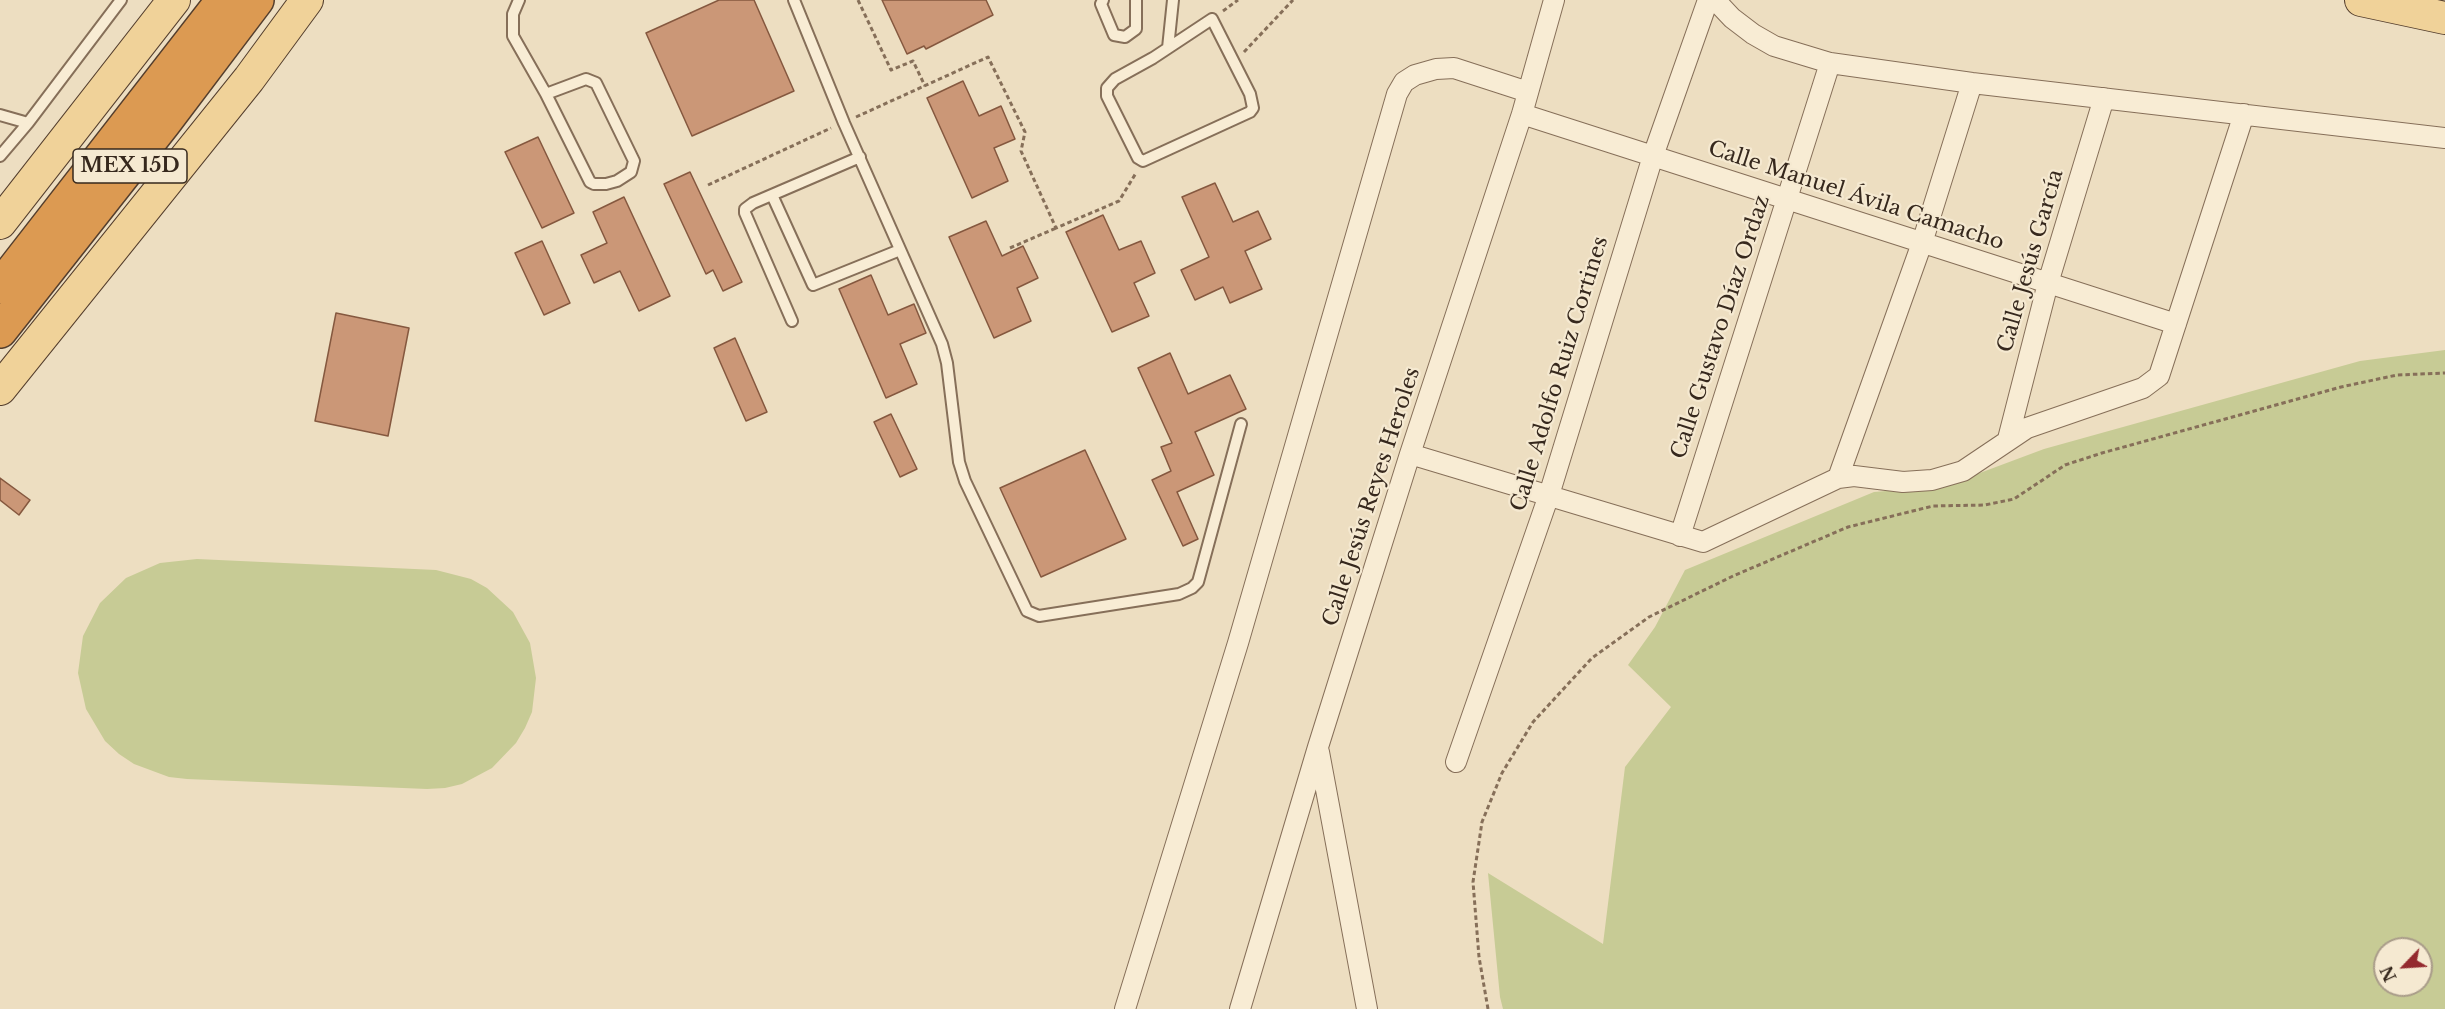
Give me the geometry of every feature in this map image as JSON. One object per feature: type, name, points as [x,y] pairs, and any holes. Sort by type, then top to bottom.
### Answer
[{"type":"highway","name":"MEX 15D","points":[[0,287],[223,0]]},
{"type":"highway","name":"MEX 15D","points":[[0,331],[164,123],[257,0]]},
{"type":"main road","points":[[0,223],[174,0]]},
{"type":"main road","points":[[0,389],[249,79],[307,0]]},
{"type":"main road","points":[[2361,0],[2445,18]]},
{"type":"street","name":"Calle Jesús Reyes Heroles","points":[[1240,1009],[1318,747],[1410,454],[1522,114],[1554,0]]},
{"type":"street","name":"Calle Adolfo Ruiz Cortines","points":[[1456,762],[1549,495],[1653,156],[1708,0]]},
{"type":"street","points":[[1715,0],[1731,18],[1774,46],[1830,63],[2445,138]]},
{"type":"street","name":"Calle Gustavo Díaz Ordaz","points":[[1680,536],[1830,63]]},
{"type":"street","points":[[1125,1009],[1238,643],[1397,93],[1404,82],[1415,75],[1436,69],[1454,68],[1528,92]]},
{"type":"street","points":[[1838,478],[1922,243],[1972,82]]},
{"type":"street","name":"Calle Jesús García","points":[[2008,439],[2048,283],[2104,98]]},
{"type":"street","name":"Calle Manuel Ávila Camacho","points":[[1522,114],[2176,324]]},
{"type":"street","points":[[1410,454],[1703,542],[1838,478],[1854,476],[1903,482],[1932,480],[1963,471],[2008,439],[2043,422],[2143,388],[2159,376],[2244,114]]},
{"type":"street","points":[[1318,747],[1367,1009]]},
{"type":"lane","points":[[0,156],[28,123],[121,0]]},
{"type":"lane","points":[[519,0],[513,14],[513,36],[546,94],[590,182],[606,184],[617,181],[631,172],[634,161],[596,83],[586,79],[546,94]]},
{"type":"lane","points":[[794,0],[844,123],[942,344],[947,363],[955,443],[965,481],[1023,604],[1033,615],[1039,616],[1179,594],[1192,588],[1198,582],[1241,424]]},
{"type":"lane","points":[[1103,0],[1101,4],[1114,35],[1125,37],[1136,28],[1136,0]]},
{"type":"lane","points":[[1168,48],[1173,0]]},
{"type":"lane","points":[[1212,19],[1250,94],[1253,108],[1250,112],[1143,161],[1138,158],[1107,96],[1107,88],[1115,79],[1212,19]]},
{"type":"lane","points":[[0,115],[28,123]]},
{"type":"lane","points":[[792,321],[745,213],[749,205],[860,157]]},
{"type":"lane","points":[[772,195],[813,285],[900,250]]},
{"type":"path","points":[[858,0],[891,70],[913,61],[925,86]]},
{"type":"path","points":[[1212,19],[1238,0]]},
{"type":"path","points":[[1234,62],[1293,0]]},
{"type":"path","points":[[708,185],[988,57],[1025,132],[1021,151],[1056,228]]},
{"type":"path","points":[[1010,248],[1119,201],[1143,161]]},
{"type":"path","points":[[1488,1009],[1479,957],[1473,882],[1482,822],[1502,773],[1533,723],[1592,658],[1649,617],[1733,576],[1848,527],[1933,506],[1985,505],[2014,499],[2065,465],[2102,453],[2341,387],[2397,375],[2445,373]]},
{"type":"green space","points":[[2445,350],[2445,1009],[1503,1009],[1488,873],[1603,944],[1625,767],[1671,707],[1628,665],[1655,627],[1685,570],[1874,492],[1945,486],[2044,449],[2360,361]]},
{"type":"green space","points":[[197,559],[436,570],[471,579],[487,588],[513,612],[530,643],[536,678],[532,712],[525,728],[516,743],[492,768],[462,784],[445,788],[187,779],[169,777],[134,764],[105,741],[86,709],[78,673],[83,636],[100,603],[126,578],[160,563]]},
{"type":"building","points":[[719,0],[754,0],[794,91],[692,136],[646,33]]},
{"type":"building","points":[[882,0],[986,0],[993,15],[926,49],[924,46],[907,54]]},
{"type":"building","points":[[963,81],[979,116],[1001,106],[1015,139],[994,148],[1008,181],[972,198],[927,98]]},
{"type":"building","points":[[538,137],[574,213],[542,228],[505,152]]},
{"type":"building","points":[[690,172],[742,282],[723,291],[713,270],[706,274],[664,184]]},
{"type":"building","points":[[1215,183],[1233,222],[1258,211],[1271,239],[1245,251],[1262,289],[1230,303],[1223,287],[1195,300],[1181,270],[1209,257],[1182,197]]},
{"type":"building","points":[[624,197],[670,296],[639,311],[620,271],[594,283],[581,255],[607,243],[593,212]]},
{"type":"building","points":[[1103,215],[1119,250],[1141,241],[1155,273],[1134,283],[1149,316],[1112,332],[1066,232]]},
{"type":"building","points":[[986,221],[1002,256],[1023,246],[1038,278],[1017,288],[1031,321],[994,338],[949,237]]},
{"type":"building","points":[[542,241],[570,303],[544,315],[515,253]]},
{"type":"building","points":[[871,275],[888,315],[914,304],[926,333],[900,344],[917,384],[886,398],[839,289]]},
{"type":"building","points":[[336,313],[409,328],[388,436],[315,421]]},
{"type":"building","points":[[735,338],[767,412],[746,421],[714,348]]},
{"type":"building","points":[[1170,353],[1188,394],[1230,375],[1246,409],[1195,432],[1214,475],[1177,492],[1198,539],[1183,546],[1152,480],[1171,471],[1161,447],[1172,443],[1138,368]]},
{"type":"building","points":[[891,414],[917,469],[900,477],[874,422]]},
{"type":"building","points":[[1085,450],[1126,539],[1041,577],[1000,488]]},
{"type":"building","points":[[0,478],[30,500],[19,515],[0,500]]}]
